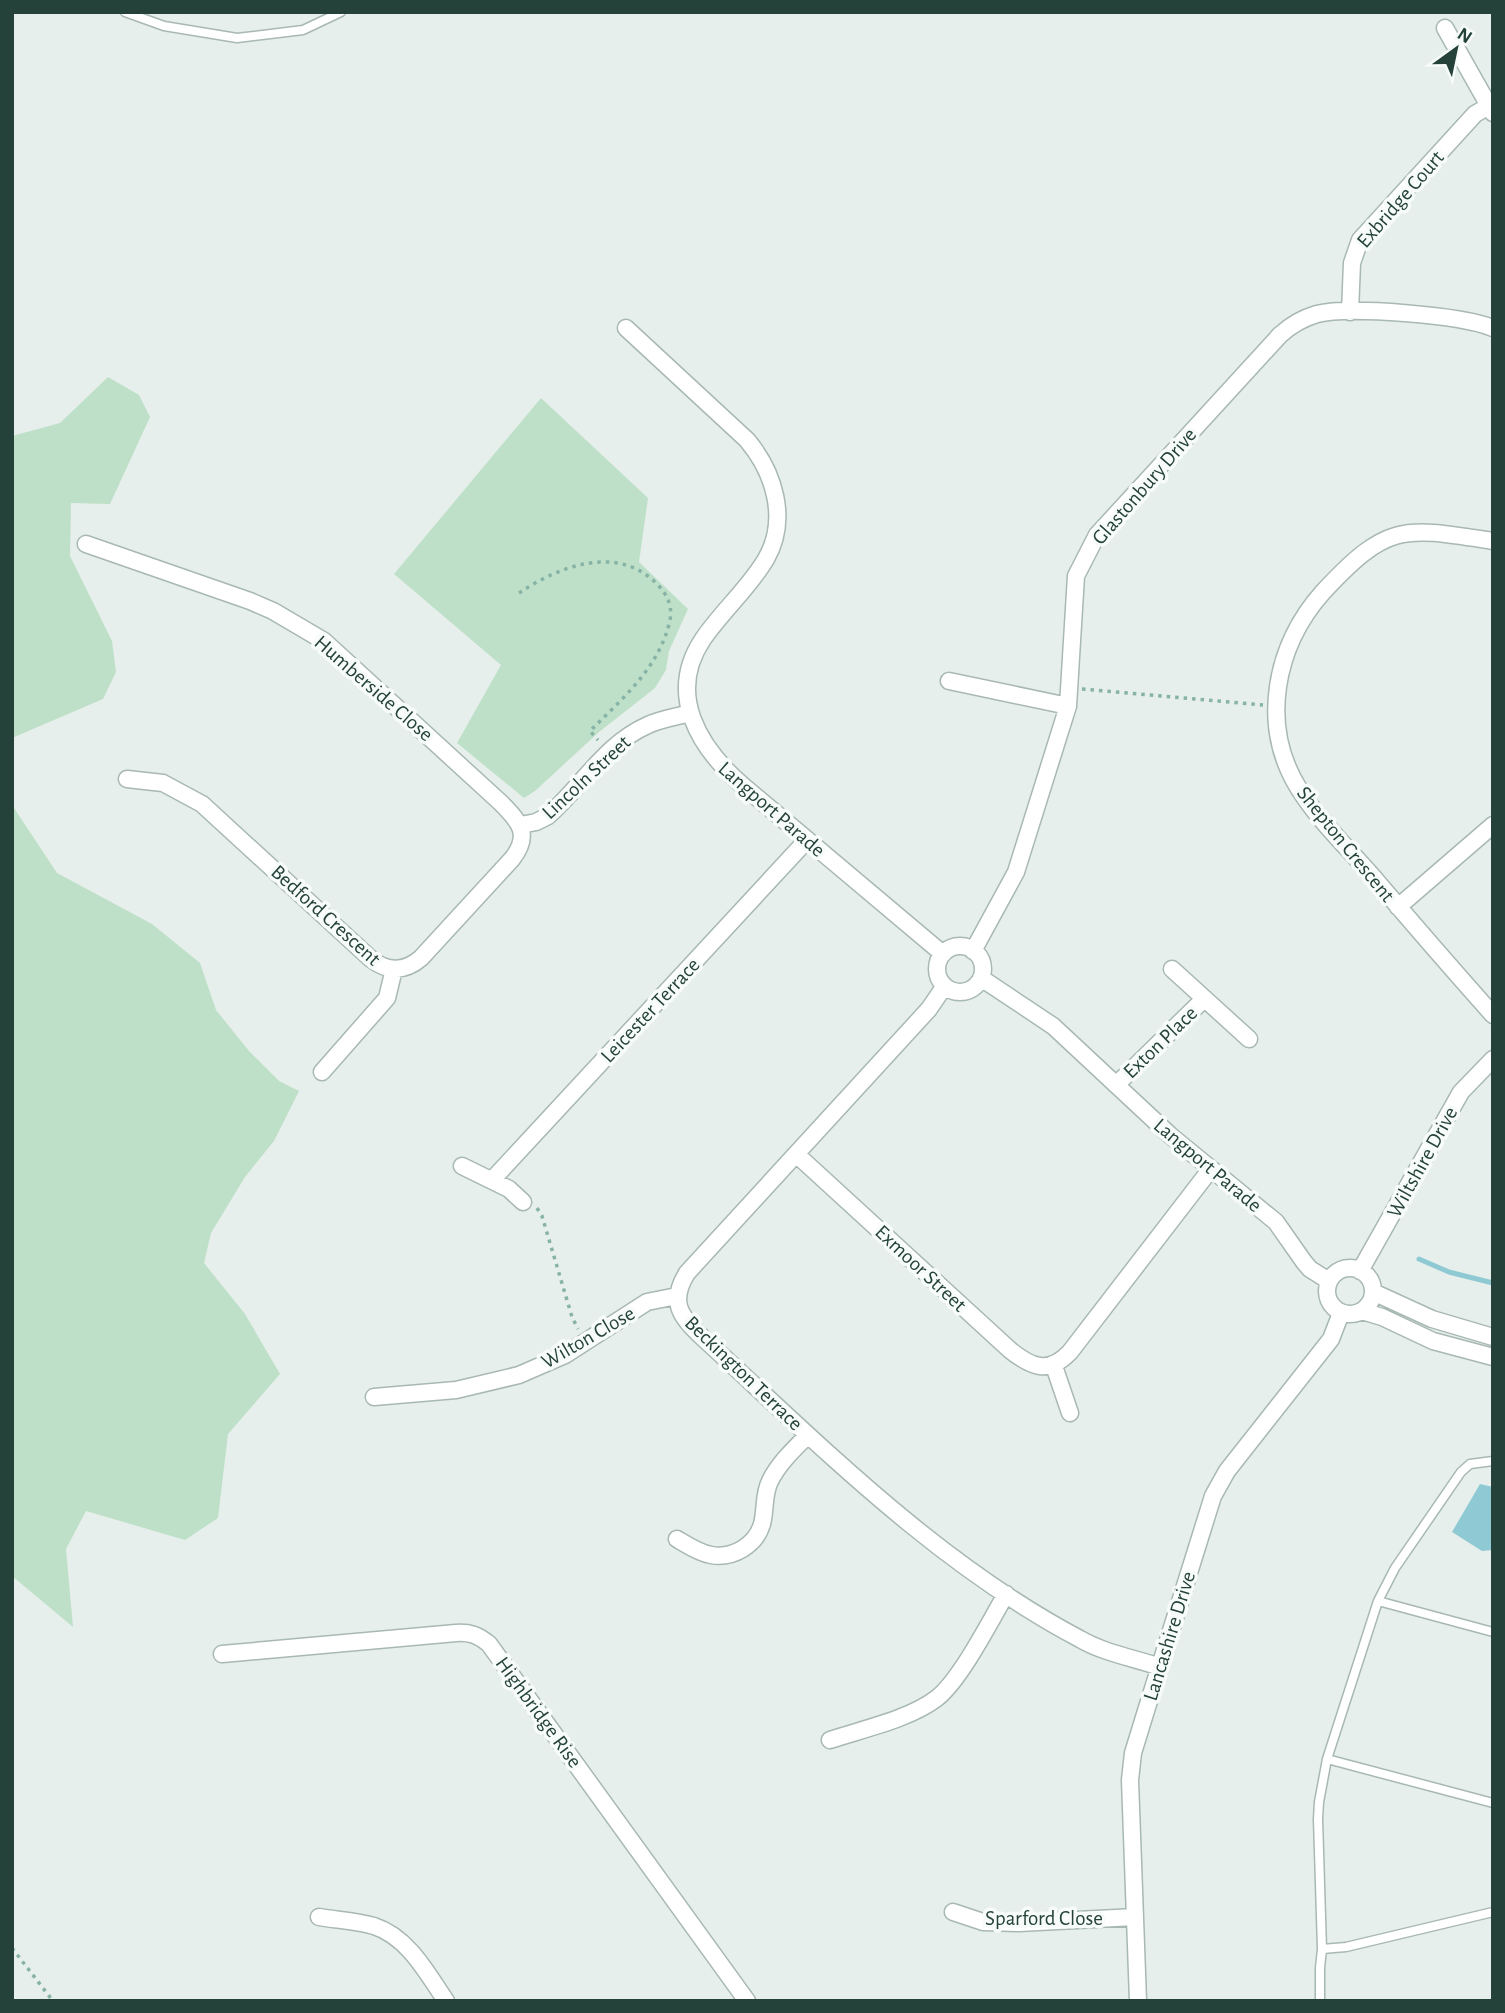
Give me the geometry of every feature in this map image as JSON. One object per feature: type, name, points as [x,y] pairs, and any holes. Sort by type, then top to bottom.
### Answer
[{"type":"street","name":"Exbridge Court","points":[[1350,312],[1352,263],[1360,240],[1475,114],[1491,109],[1445,28]]},
{"type":"street","name":"Glastonbury Drive","points":[[973,951],[1016,872],[1069,706],[1076,576],[1097,535],[1280,335],[1302,319],[1316,314],[1350,312],[1457,319],[1493,328]]},
{"type":"street","name":"Langport Parade","points":[[626,328],[747,440],[760,455],[773,483],[777,502],[776,526],[767,558],[695,652],[688,681],[690,713],[705,746],[721,766],[943,954]]},
{"type":"street","name":"Shepton Crescent","points":[[1493,541],[1423,531],[1395,535],[1371,546],[1324,592],[1300,622],[1285,655],[1277,688],[1276,706],[1279,741],[1299,789],[1493,1015]]},
{"type":"street","name":"Humberside Close","points":[[86,544],[250,601],[273,611],[324,641],[501,803],[521,825]]},
{"type":"street","points":[[949,681],[1069,706]]},
{"type":"street","name":"Lincoln Street","points":[[521,825],[548,816],[608,750],[624,738],[649,724],[690,713]]},
{"type":"street","name":"Bedford Crescent","points":[[127,779],[163,783],[202,804],[371,959],[385,968],[410,966],[421,958],[512,859],[521,844],[521,825]]},
{"type":"street","points":[[1398,907],[1493,825]]},
{"type":"street","name":"Leicester Terrace","points":[[493,1180],[807,840]]},
{"type":"street","points":[[958,946],[973,951],[982,962],[981,978],[974,988],[958,993],[944,987],[936,972],[937,963],[943,954],[958,946]]},
{"type":"street","points":[[322,1072],[387,998],[394,969]]},
{"type":"street","name":"Exton Place","points":[[1172,970],[1249,1039]]},
{"type":"street","name":"Langport Parade","points":[[981,978],[1053,1026],[1210,1170],[1276,1222],[1310,1269],[1329,1281]]},
{"type":"street","name":"Beckington Terrace","points":[[944,987],[929,1009],[687,1273],[680,1284],[677,1306],[686,1321],[909,1526],[1006,1594],[1080,1639],[1160,1667]]},
{"type":"street","name":"Exton Place","points":[[1116,1085],[1204,999]]},
{"type":"street","name":"Wiltshire Drive","points":[[1360,1271],[1461,1092],[1493,1059]]},
{"type":"street","name":"Exmoor Street","points":[[796,1154],[1023,1361],[1046,1367],[1054,1366]]},
{"type":"street","points":[[462,1166],[509,1188],[523,1202]]},
{"type":"street","points":[[1070,1413],[1054,1366],[1070,1352],[1210,1170]]},
{"type":"street","points":[[1346,1268],[1360,1271],[1370,1280],[1373,1292],[1371,1299],[1362,1311],[1355,1314],[1341,1313],[1328,1299],[1329,1281],[1333,1275],[1346,1268]]},
{"type":"street","points":[[1373,1292],[1432,1319],[1493,1337]]},
{"type":"street","name":"Wilton Close","points":[[374,1397],[456,1390],[530,1370],[587,1343],[647,1302],[677,1296]]},
{"type":"street","points":[[1362,1311],[1382,1317],[1433,1341],[1493,1357]]},
{"type":"street","name":"Lancashire Drive","points":[[1138,2001],[1130,1780],[1133,1753],[1213,1496],[1227,1471],[1331,1339],[1341,1313]]},
{"type":"street","points":[[677,1539],[712,1556],[734,1554],[743,1549],[761,1528],[764,1497],[770,1480],[790,1453],[808,1435]]},
{"type":"street","points":[[830,1740],[913,1712],[937,1698],[950,1685],[1006,1594]]},
{"type":"street","name":"Highbridge Rise","points":[[222,1654],[456,1633],[479,1636],[489,1644],[747,2001]]},
{"type":"street","name":"Sparford Close","points":[[953,1912],[983,1922],[1136,1917]]},
{"type":"street","points":[[319,1917],[374,1926],[390,1934],[413,1954],[446,2001]]},
{"type":"lane","points":[[125,12],[164,26],[237,38],[303,30],[341,12]]},
{"type":"lane","points":[[1320,2001],[1322,1949],[1318,1819],[1327,1759],[1378,1601],[1402,1558],[1461,1472],[1470,1464],[1493,1461]]},
{"type":"lane","points":[[1378,1601],[1493,1632]]},
{"type":"lane","points":[[1327,1759],[1493,1803]]},
{"type":"lane","points":[[1322,1949],[1346,1947],[1493,1912]]},
{"type":"path","points":[[519,593],[558,570],[608,562],[624,563],[637,568],[664,591],[670,601],[671,618],[654,660],[640,680],[590,731],[608,750]]},
{"type":"path","points":[[1071,688],[1276,706]]},
{"type":"path","points":[[523,1202],[537,1206],[542,1216],[572,1317],[587,1343]]},
{"type":"path","points":[[12,1948],[53,2001]]},
{"type":"green space","points":[[108,377],[139,395],[150,417],[110,504],[71,503],[70,556],[112,641],[116,672],[103,699],[12,738],[12,436],[60,423]]},
{"type":"green space","points":[[541,398],[648,498],[639,562],[688,609],[669,651],[666,670],[655,688],[599,732],[524,798],[457,743],[501,665],[394,574]]},
{"type":"green space","points":[[12,805],[57,873],[152,924],[200,963],[216,1010],[249,1051],[279,1081],[299,1091],[274,1141],[245,1177],[211,1233],[204,1263],[245,1314],[280,1374],[228,1434],[218,1518],[185,1540],[86,1511],[66,1549],[73,1627],[12,1576]]},
{"type":"water","points":[[1480,1484],[1493,1487],[1493,1550],[1482,1551],[1452,1532]]},
{"type":"waterway","points":[[1419,1259],[1449,1272],[1493,1283]]}]
